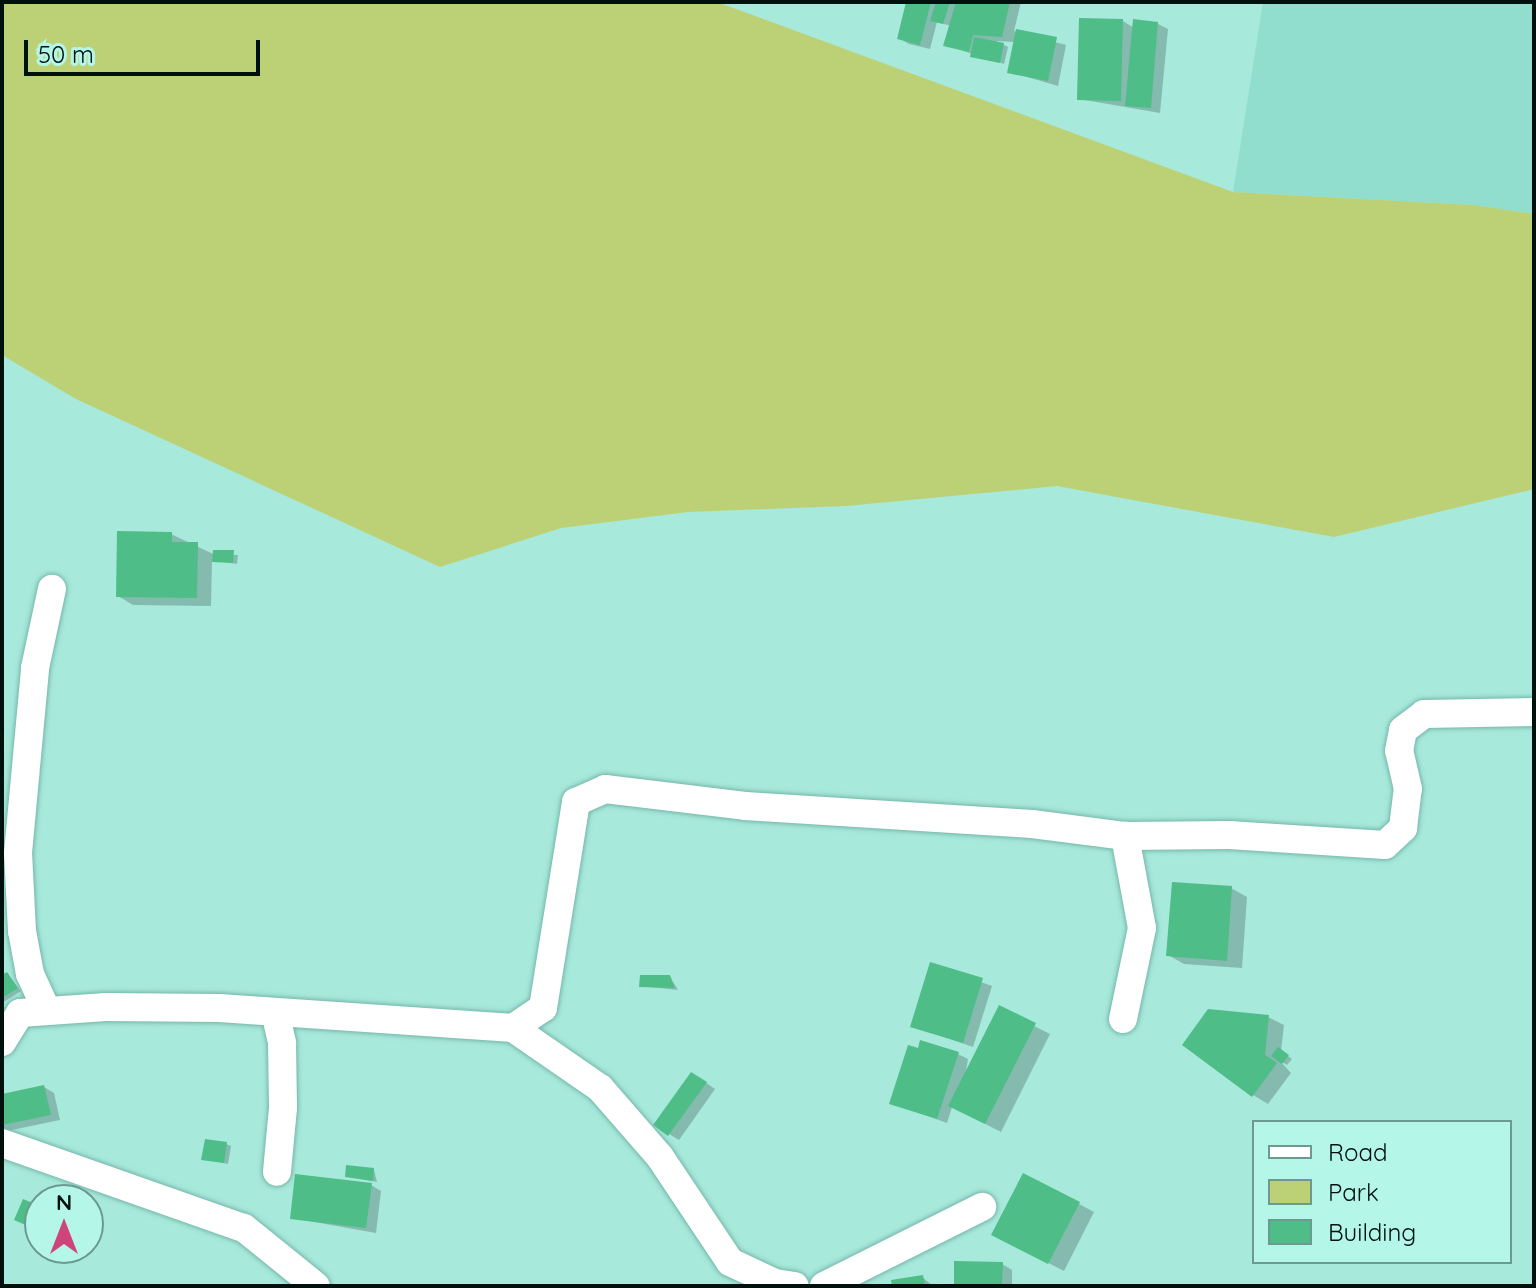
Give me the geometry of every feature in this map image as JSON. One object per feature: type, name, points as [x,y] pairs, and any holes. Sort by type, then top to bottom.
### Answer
[{"type":"street","points":[[47,1011],[30,974],[22,931],[18,853],[35,668],[52,589]]},
{"type":"street","points":[[513,1028],[543,1008],[576,802],[605,789],[745,806],[1032,824],[1125,836],[1229,835],[1385,845],[1403,828],[1408,789],[1399,751],[1403,730],[1424,714],[1534,712]]},
{"type":"street","points":[[1123,1019],[1142,928],[1125,836]]},
{"type":"street","points":[[2,1042],[20,1013],[120,1007],[275,1012],[513,1028],[600,1088],[660,1157],[730,1262],[756,1282],[795,1286]]},
{"type":"street","points":[[275,1012],[282,1043],[283,1108],[277,1172]]},
{"type":"street","points":[[2,1143],[244,1228],[316,1286]]},
{"type":"street","points":[[824,1286],[982,1207]]},
{"type":"shaded area","points":[[1263,2],[1534,2],[1534,214],[1474,205],[1233,192]]},
{"type":"green space","points":[[2,2],[717,2],[1233,192],[1474,205],[1534,214],[1534,489],[1334,537],[1057,486],[846,506],[688,512],[561,528],[440,567],[76,399],[2,355]]},
{"type":"building","points":[[906,2],[931,2],[920,45],[897,39]]},
{"type":"building","points":[[936,2],[950,2],[943,24],[930,21]]},
{"type":"building","points":[[956,2],[1010,2],[1002,37],[973,35],[969,52],[943,46]]},
{"type":"building","points":[[1079,18],[1123,19],[1121,101],[1077,100]]},
{"type":"building","points":[[1133,19],[1158,22],[1151,108],[1125,106]]},
{"type":"building","points":[[1016,29],[1057,37],[1048,81],[1007,73]]},
{"type":"building","points":[[974,37],[1004,43],[1000,63],[970,57]]},
{"type":"building","points":[[117,531],[172,532],[172,542],[198,542],[197,598],[116,597]]},
{"type":"building","points":[[213,550],[234,550],[233,563],[212,562]]},
{"type":"building","points":[[1172,882],[1232,886],[1227,961],[1166,956]]},
{"type":"building","points":[[930,962],[983,978],[963,1043],[910,1027]]},
{"type":"building","points":[[7,972],[18,988],[2,998],[2,975]]},
{"type":"building","points":[[640,975],[670,975],[675,988],[639,987]]},
{"type":"building","points":[[999,1005],[1036,1023],[985,1124],[948,1106]]},
{"type":"building","points":[[1208,1009],[1269,1015],[1265,1055],[1277,1063],[1252,1097],[1182,1045]]},
{"type":"building","points":[[920,1040],[959,1052],[937,1119],[889,1104],[908,1045],[918,1048]]},
{"type":"building","points":[[1278,1047],[1289,1055],[1282,1064],[1271,1056]]},
{"type":"building","points":[[691,1072],[707,1082],[668,1136],[653,1125]]},
{"type":"building","points":[[44,1085],[51,1115],[2,1125],[2,1094]]},
{"type":"building","points":[[205,1139],[227,1142],[224,1163],[201,1160]]},
{"type":"building","points":[[346,1165],[374,1168],[373,1181],[345,1177]]},
{"type":"building","points":[[1023,1173],[1080,1202],[1048,1264],[991,1235]]},
{"type":"building","points":[[295,1174],[372,1183],[366,1228],[290,1219]]},
{"type":"building","points":[[23,1199],[24,1199],[24,1224],[14,1220]]},
{"type":"building","points":[[954,1261],[1003,1262],[1002,1286],[954,1286]]},
{"type":"building","points":[[923,1275],[925,1286],[892,1286],[891,1280]]}]
